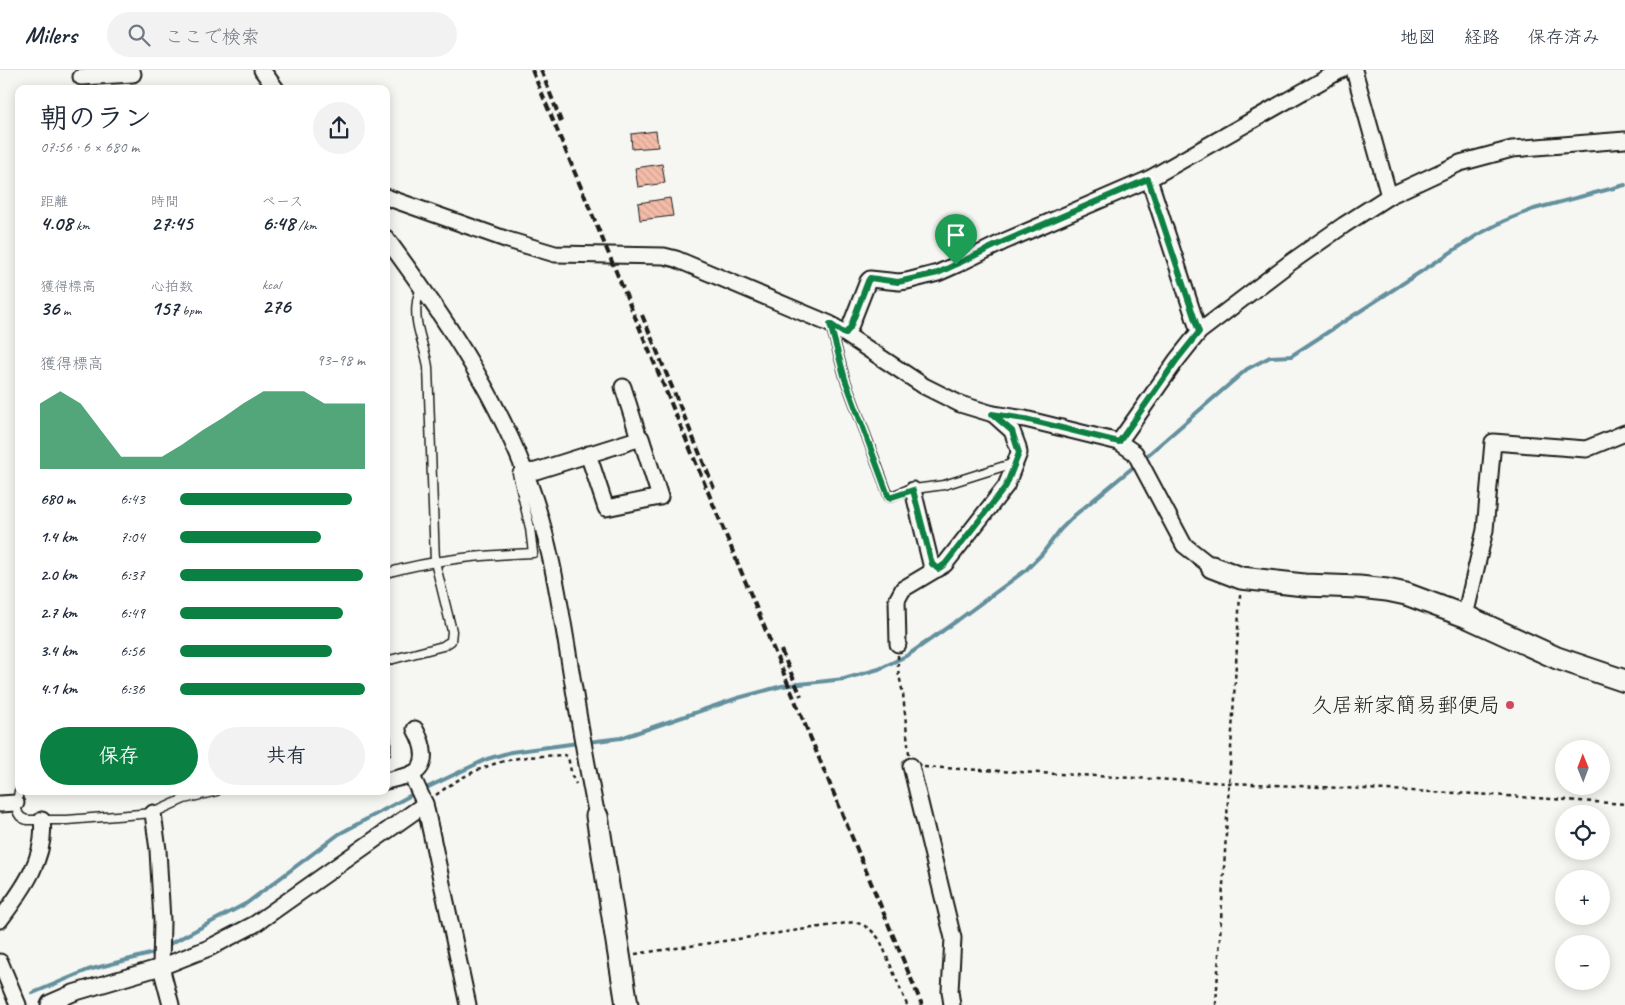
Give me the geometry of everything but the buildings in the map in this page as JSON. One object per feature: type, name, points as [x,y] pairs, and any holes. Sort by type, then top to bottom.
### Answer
[{"type":"street","points":[[262,70],[273,85]]},
{"type":"street","points":[[845,334],[850,328],[870,278],[898,282],[938,273],[1005,241],[1148,179],[1340,70]]},
{"type":"street","points":[[1354,70],[1389,196]]},
{"type":"street","points":[[81,77],[110,82],[133,74]]},
{"type":"street","points":[[1119,442],[1176,361],[1199,332],[1287,265],[1389,196],[1460,163],[1512,149],[1625,140]]},
{"type":"street","points":[[1148,179],[1199,332]]},
{"type":"street","points":[[390,198],[508,240],[555,254],[664,256],[703,270],[830,324],[924,386],[970,408],[992,414],[1025,419],[1119,442],[1135,454],[1184,545],[1212,567],[1241,578],[1304,585],[1387,590],[1419,598],[1465,616],[1557,658],[1625,681]]},
{"type":"street","points":[[390,243],[422,287],[462,348],[496,409],[524,469],[550,554],[560,601],[627,1005]]},
{"type":"street","points":[[588,454],[606,508],[660,497],[623,388]]},
{"type":"street","points":[[898,644],[896,600],[899,594],[903,589],[945,564],[1006,486],[1016,462],[1019,453],[1012,431],[992,414]]},
{"type":"street","points":[[1465,616],[1485,530],[1493,442],[1586,449],[1625,434]]},
{"type":"street","points":[[524,469],[536,471],[639,438]]},
{"type":"street","points":[[913,490],[932,564],[938,569]]},
{"type":"street","points":[[390,780],[412,776],[419,768],[424,756],[420,739],[415,729]]},
{"type":"street","points":[[911,766],[953,938],[950,998],[952,1005]]},
{"type":"street","points":[[412,776],[424,802],[468,1005]]},
{"type":"street","points":[[0,804],[18,797]]},
{"type":"street","points":[[49,1005],[73,993],[210,948],[255,924],[424,802]]},
{"type":"street","points":[[153,813],[158,850],[162,921],[161,963],[170,1005]]},
{"type":"street","points":[[0,920],[26,886],[40,849],[43,828],[42,820]]},
{"type":"street","points":[[0,962],[18,1005]]},
{"type":"lane","points":[[390,660],[443,646],[451,641],[452,631],[435,562],[428,367],[426,353],[417,327],[416,301],[422,287]]},
{"type":"lane","points":[[830,324],[845,379],[889,498],[913,490],[944,485],[1016,462]]},
{"type":"lane","points":[[390,572],[470,556],[533,553],[530,528],[517,473],[524,469]]},
{"type":"lane","points":[[18,797],[18,815],[22,819],[42,820],[153,813],[184,799],[200,795]]},
{"type":"path","points":[[1216,1005],[1241,578]]},
{"type":"path","points":[[898,670],[903,694],[911,766],[1477,794],[1625,804]]},
{"type":"path","points":[[424,802],[482,768],[511,759],[564,755],[568,757],[572,776],[576,784]]},
{"type":"path","points":[[619,957],[854,922],[865,925],[880,940],[907,1005]]},
{"type":"waterway","points":[[1142,460],[1247,369],[1270,357],[1291,356],[1479,234],[1534,209],[1625,185]]},
{"type":"waterway","points":[[588,742],[621,738],[738,698],[782,686],[844,679],[879,669],[908,655],[1026,570],[1075,515],[1137,464]]},
{"type":"waterway","points":[[422,790],[487,759],[511,752],[578,743]]},
{"type":"waterway","points":[[166,946],[247,903],[339,834],[415,793]]},
{"type":"waterway","points":[[33,993],[88,970],[158,951]]},
{"type":"railway","points":[[532,70],[922,1005]]},
{"type":"railway","points":[[541,70],[562,124]]},
{"type":"railway","points":[[642,315],[714,488]]},
{"type":"railway","points":[[781,650],[801,696]]},
{"type":"place","name":"久居新家簡易郵便局","points":[[1510,705]]},
{"type":"route","points":[[1148,179],[1199,332],[1176,361],[1119,442],[1025,419],[992,414],[1012,431],[1019,453],[1006,486],[945,564],[938,569],[932,564],[913,490],[907,490],[889,498],[845,379],[830,324],[845,334],[850,328],[870,278],[898,282],[907,281],[938,273],[956,265],[1005,241],[1148,179]]}]
